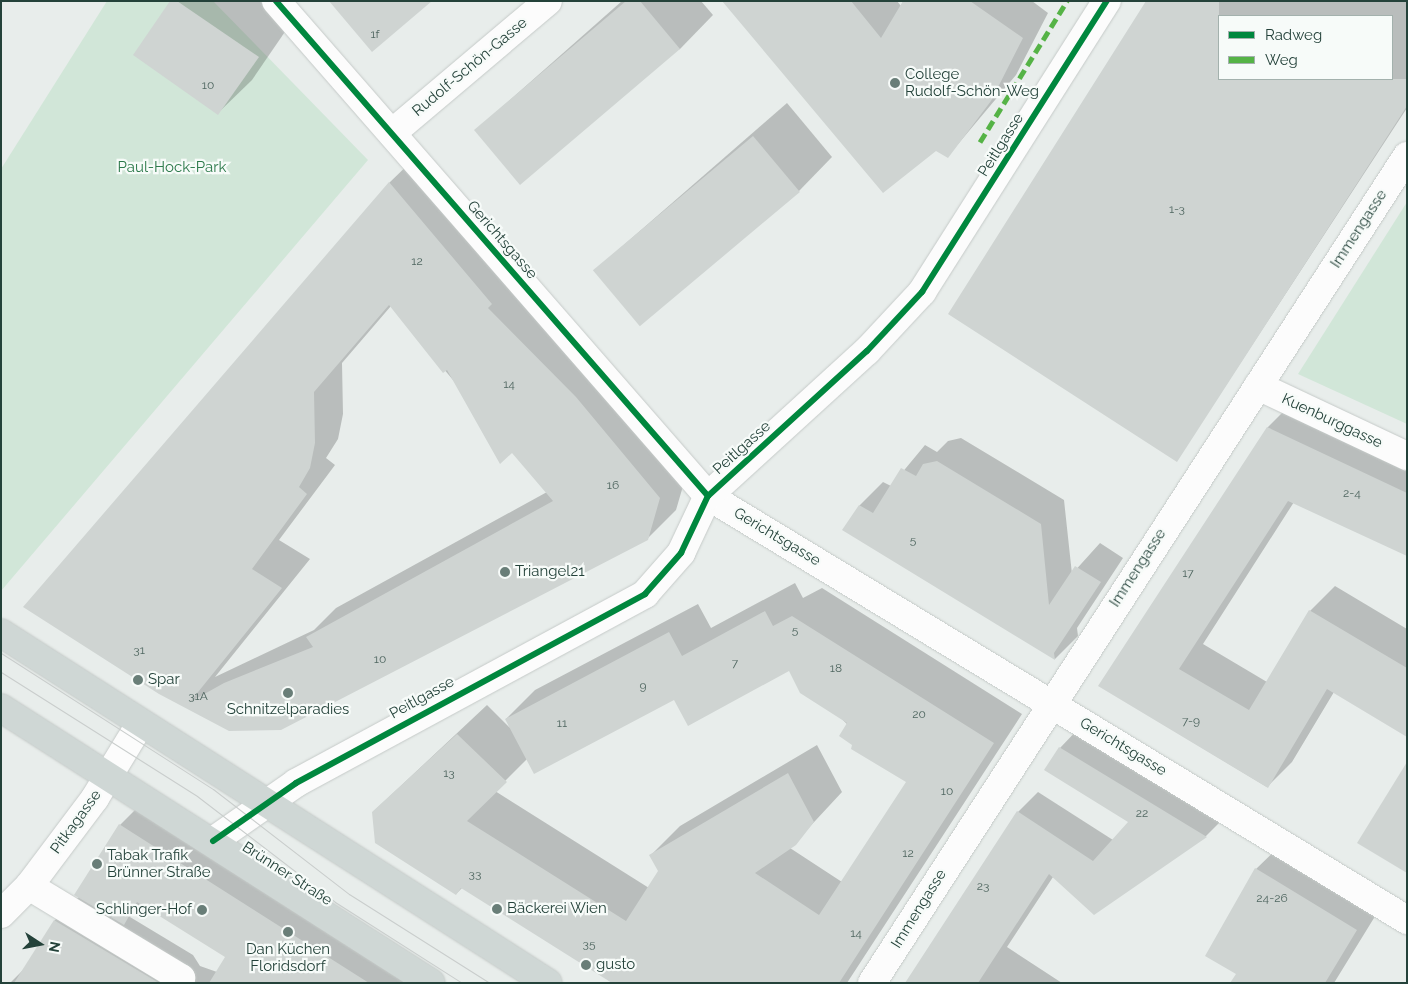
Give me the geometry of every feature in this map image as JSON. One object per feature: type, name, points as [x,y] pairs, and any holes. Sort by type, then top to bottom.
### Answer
[{"type":"main road","points":[[1,633],[140,724],[266,802],[548,983]]},
{"type":"main road","name":"Brünner Straße","points":[[1,708],[213,841],[432,983]]},
{"type":"street","name":"Gerichtsgasse","points":[[276,1],[708,496],[1407,920]]},
{"type":"street","name":"Rudolf-Schön-Gasse","points":[[392,133],[548,1]]},
{"type":"street","name":"Peitlgasse","points":[[213,841],[266,802],[373,740],[645,594],[680,553],[708,496],[866,351],[922,292],[1107,1]]},
{"type":"street","name":"Immengasse","points":[[872,983],[1049,702],[1258,386],[1407,156]]},
{"type":"street","name":"Kuenburggasse","points":[[1258,386],[1407,456]]},
{"type":"street","name":"Pitkagasse","points":[[1,914],[29,886],[108,775],[140,724]]},
{"type":"street","points":[[29,886],[181,978],[178,983]]},
{"type":"green space","name":"Paul-Hock-Park","points":[[107,1],[213,1],[368,160],[1,591],[1,169]]},
{"type":"green space","points":[[1407,202],[1407,424],[1298,374]]},
{"type":"building","points":[[170,1],[177,1],[259,57],[218,115],[133,55]]},
{"type":"building","points":[[329,1],[432,1],[372,52]]},
{"type":"building","points":[[626,1],[640,1],[680,49],[520,185],[474,130]]},
{"type":"building","name":"College Rudolf-Schön-Weg","points":[[722,1],[851,1],[881,38],[903,1],[970,1],[1023,38],[991,101],[948,158],[936,151],[883,193]]},
{"type":"building","points":[[1146,1],[1219,1],[1218,80],[1407,79],[1407,106],[1177,462],[948,314]]},
{"type":"building","points":[[753,136],[800,192],[640,326],[593,270]]},
{"type":"building","points":[[389,182],[492,304],[488,308],[576,397],[660,498],[648,540],[281,730],[229,731],[159,694],[23,607]],"holes":[[[389,305],[443,373],[447,370],[500,464],[512,453],[553,501],[306,637],[313,647],[224,683],[190,702],[282,588],[252,569],[307,494],[299,487],[310,468],[315,443],[314,392]]]},
{"type":"building","points":[[1267,427],[1407,493],[1407,556],[1288,501],[1179,669],[1249,710],[1309,610],[1407,668],[1407,737],[1327,689],[1268,788],[1098,686]]},
{"type":"building","points":[[937,461],[1041,524],[1049,605],[1075,566],[1101,582],[1054,653],[1055,660],[842,530],[859,505],[873,513],[901,468],[916,476],[923,464]]},
{"type":"building","points":[[765,611],[773,626],[792,616],[994,743],[839,983],[612,983],[461,888],[456,895],[375,843],[372,812],[457,734],[507,782],[467,821],[626,921],[658,871],[649,855],[788,773],[814,822],[796,845],[755,873],[819,915],[906,782],[851,749],[852,745],[839,736],[847,723],[800,693],[789,671],[688,726],[674,700],[534,774],[505,719],[669,632],[682,656]]},
{"type":"building","points":[[1059,747],[1207,837],[1094,915],[1049,874],[978,983],[905,983],[1017,811],[1093,861],[1128,822],[1044,770]]},
{"type":"building","points":[[1407,762],[1407,873],[1357,843]]},
{"type":"building","name":"Schlinger-Hof","points":[[119,824],[369,983],[209,983],[225,957],[137,902],[124,925],[74,895]]},
{"type":"building","points":[[1255,868],[1357,930],[1325,983],[1230,983],[1236,974],[1205,956]]},
{"type":"building","points":[[54,920],[159,983],[14,983]]},
{"type":"tram line","points":[[1,653],[213,789],[349,894],[490,983]]},
{"type":"tram line","points":[[1,672],[197,796],[335,902],[462,983]]},
{"type":"marked path","points":[[980,142],[1067,1]]},
{"type":"cycle path","points":[[276,1],[708,496]]},
{"type":"cycle path","points":[[213,841],[296,783],[645,594],[681,553],[708,496],[867,351],[922,292],[1107,1]]},
{"type":"place","name":"College Rudolf-Schön-Weg","points":[[895,83]]},
{"type":"place","name":"Triangel21","points":[[505,572]]},
{"type":"place","name":"Spar","points":[[138,680]]},
{"type":"place","name":"Schnitzelparadies","points":[[288,693]]},
{"type":"place","name":"Tabak Trafik Brünner Straße","points":[[97,864]]},
{"type":"place","name":"Bäckerei Wien","points":[[497,909]]},
{"type":"place","name":"Schlinger-Hof","points":[[202,910]]},
{"type":"place","name":"Dan Küchen Floridsdorf","points":[[288,932]]},
{"type":"place","name":"gusto","points":[[586,965]]}]
